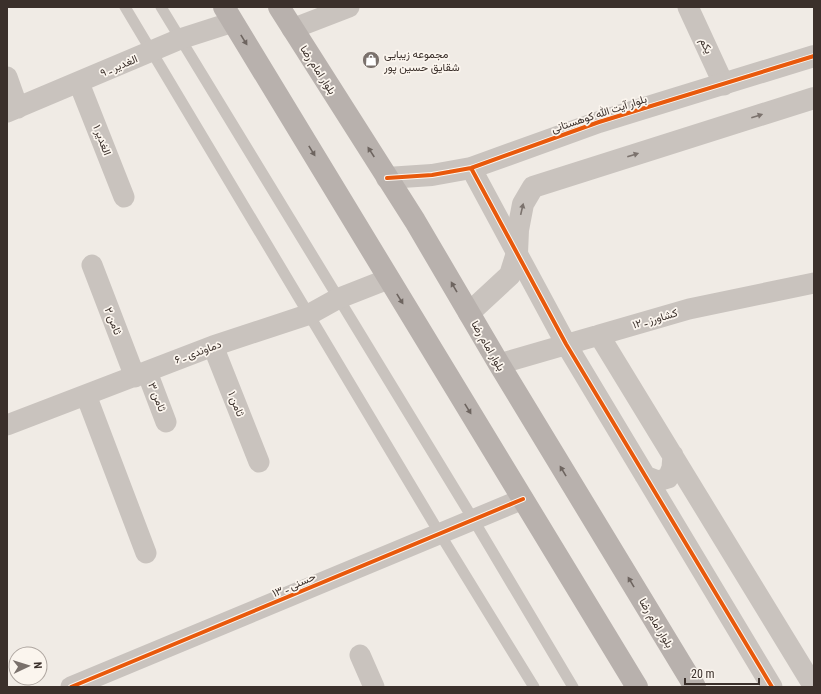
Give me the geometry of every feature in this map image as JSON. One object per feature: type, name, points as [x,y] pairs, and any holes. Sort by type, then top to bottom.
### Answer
[{"type":"main road","name":"بلوار امام رضا","points":[[279,7],[415,221],[499,364],[695,687]]},
{"type":"main road","points":[[228,14],[362,233],[388,279],[638,687]]},
{"type":"street","points":[[292,29],[349,7]]},
{"type":"street","name":"یکم","points":[[688,7],[724,85]]},
{"type":"street","name":"الغدیر ـ ۹","points":[[13,110],[152,52],[228,14]]},
{"type":"street","name":"بلوار آیت الله کوهستانی","points":[[388,178],[432,175],[471,168],[599,122],[724,85],[814,56]]},
{"type":"street","points":[[7,77],[13,110]]},
{"type":"street","name":"الغدیر ۱","points":[[79,83],[124,198]]},
{"type":"street","points":[[469,313],[510,275],[517,253],[518,230],[523,204],[533,187],[814,98]]},
{"type":"street","points":[[471,168],[566,344],[772,687]]},
{"type":"street","name":"ثامن ۲","points":[[92,265],[141,374]]},
{"type":"street","name":"دماوندی ـ ۶","points":[[7,425],[213,346],[310,314],[337,299],[388,279]]},
{"type":"street","name":"کشاورز ـ ۱۲","points":[[499,364],[689,309],[814,283]]},
{"type":"street","points":[[599,335],[814,687]]},
{"type":"street","name":"ثامن ۱","points":[[213,346],[259,462]]},
{"type":"street","name":"ثامن ۳","points":[[141,374],[166,422]]},
{"type":"street","points":[[86,395],[146,553]]},
{"type":"street","points":[[645,476],[658,481],[668,478],[672,468],[673,455]]},
{"type":"street","points":[[668,514],[668,501],[674,491],[680,488],[694,489]]},
{"type":"street","name":"حسنی ـ ۱۳","points":[[71,687],[523,499]]},
{"type":"street","points":[[360,655],[374,687]]},
{"type":"lane","points":[[125,7],[310,314],[440,534],[534,687]]},
{"type":"lane","points":[[161,7],[337,299],[473,519],[573,687]]},
{"type":"cycle path","points":[[387,178],[432,175],[471,168],[599,122],[814,56]]},
{"type":"cycle path","points":[[471,168],[566,344],[772,687]]},
{"type":"cycle path","points":[[71,687],[523,499]]},
{"type":"place","name":"مجموعه زیبایی شقایق حسین پور","points":[[371,60]]}]
